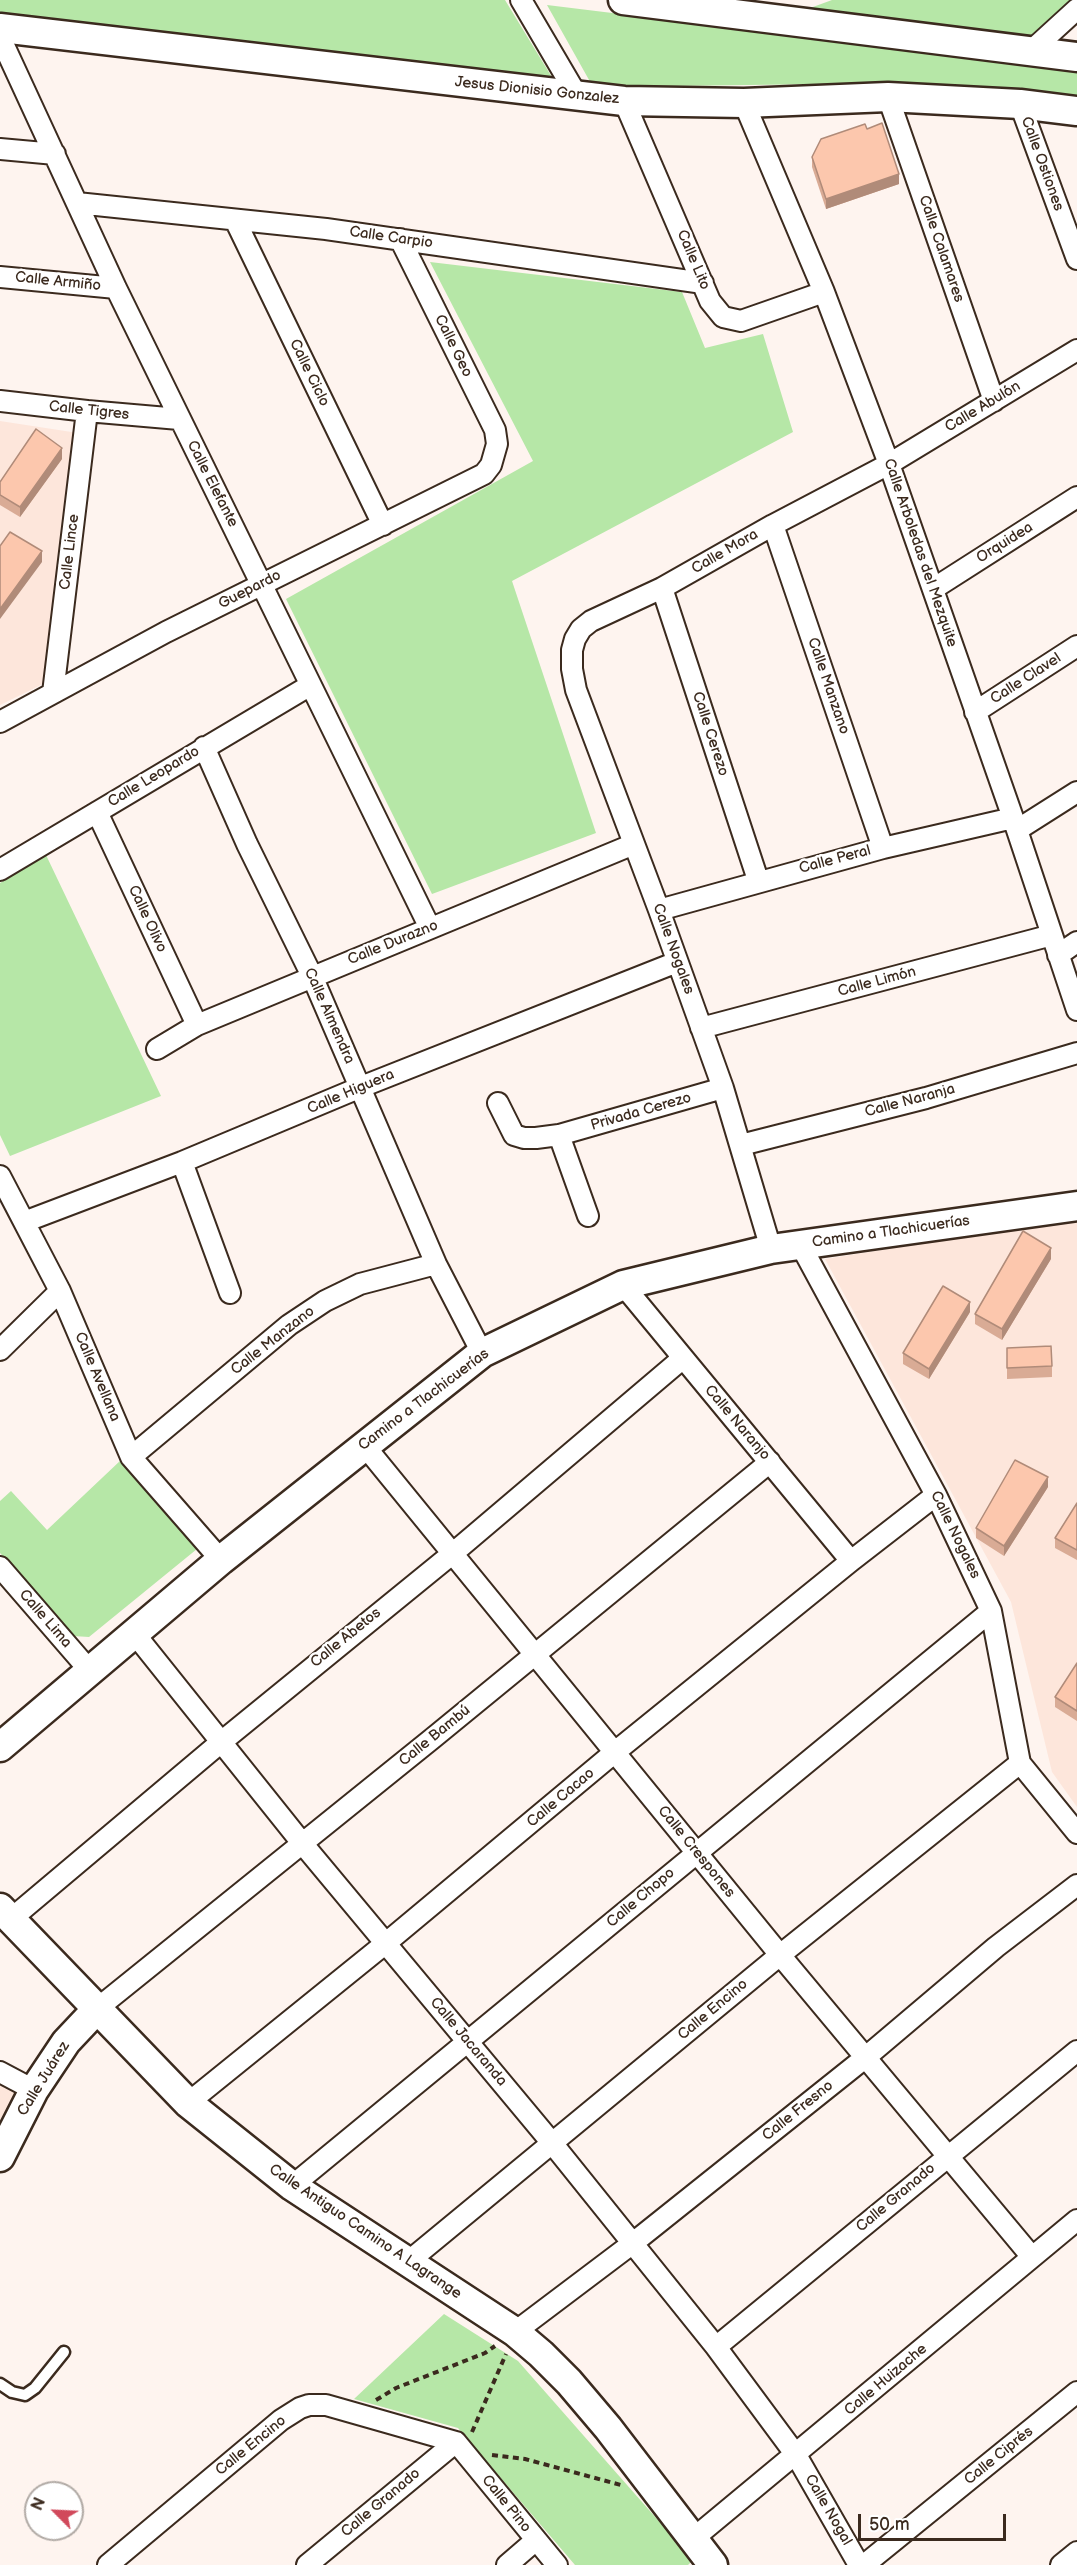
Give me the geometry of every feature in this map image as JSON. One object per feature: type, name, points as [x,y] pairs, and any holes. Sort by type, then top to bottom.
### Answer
[{"type":"street","points":[[521,0],[578,96]]},
{"type":"street","points":[[623,0],[691,4],[1077,57]]},
{"type":"street","points":[[1031,51],[1077,9]]},
{"type":"street","name":"Jesus Dionisio Gonzalez","points":[[0,28],[624,101],[744,103],[888,97],[1020,104],[1077,111]]},
{"type":"street","name":"Calle Elefante","points":[[0,37],[179,419],[430,928]]},
{"type":"street","name":"Calle Calamares","points":[[888,97],[994,401]]},
{"type":"street","name":"Calle Lito","points":[[624,101],[710,301],[723,317],[741,321],[825,292]]},
{"type":"street","name":"Calle Arboledas del Mezquite","points":[[744,103],[825,292],[889,464],[1015,824],[1077,1010]]},
{"type":"street","name":"Calle Ostiones","points":[[1020,104],[1077,259]]},
{"type":"street","points":[[0,149],[55,154]]},
{"type":"street","name":"Calle Carpio","points":[[77,202],[400,239],[703,283]]},
{"type":"street","name":"Calle Ciclo","points":[[235,220],[383,525]]},
{"type":"street","name":"Calle Geo","points":[[400,239],[495,430],[497,444],[495,456]]},
{"type":"street","name":"Calle Armiño","points":[[0,277],[116,288]]},
{"type":"street","name":"Calle Abulón","points":[[889,464],[1077,350]]},
{"type":"street","name":"Calle Tigres","points":[[0,400],[179,419]]},
{"type":"street","name":"Calle Lince","points":[[53,693],[87,411]]},
{"type":"street","name":"Guepardo","points":[[0,722],[261,583],[483,474],[495,456]]},
{"type":"street","name":"Calle Mora","points":[[572,650],[581,629],[591,621],[662,588],[773,525],[889,464]]},
{"type":"street","name":"Orquidea","points":[[933,589],[1077,497]]},
{"type":"street","name":"Calle Manzano","points":[[773,525],[883,848]]},
{"type":"street","name":"Calle Cerezo","points":[[662,588],[758,880]]},
{"type":"street","name":"Calle Clavel","points":[[975,712],[1077,646]]},
{"type":"street","name":"Calle Nogales","points":[[572,650],[572,669],[576,690],[723,1088],[771,1249]]},
{"type":"street","name":"Calle Leopardo","points":[[0,870],[309,686]]},
{"type":"street","name":"Calle Almendra","points":[[204,747],[312,976],[436,1264],[482,1353]]},
{"type":"street","name":"Calle Peral","points":[[659,910],[758,880],[883,848],[1015,824],[1077,792]]},
{"type":"street","name":"Calle Olivo","points":[[97,812],[197,1025]]},
{"type":"street","name":"Calle Durazno","points":[[157,1049],[197,1025],[634,844]]},
{"type":"street","name":"Calle Limón","points":[[701,1028],[1052,935]]},
{"type":"street","points":[[1058,955],[1077,942]]},
{"type":"street","name":"Calle Higuera","points":[[24,1221],[182,1162],[361,1087],[677,962]]},
{"type":"street","name":"Calle Naranja","points":[[741,1145],[926,1098],[1077,1053]]},
{"type":"street","name":"Privada Cerezo","points":[[498,1103],[514,1135],[524,1138],[559,1135],[723,1088]]},
{"type":"street","points":[[559,1135],[588,1216]]},
{"type":"street","points":[[182,1162],[230,1293]]},
{"type":"street","name":"Calle Avellana","points":[[0,1176],[60,1291],[131,1457],[221,1560]]},
{"type":"street","name":"Camino a Tlachicuerías","points":[[0,1747],[221,1560],[482,1353],[623,1285],[771,1249],[1077,1206]]},
{"type":"street","name":"Calle Nogales","points":[[800,1244],[936,1495],[991,1611],[1020,1763],[1077,1833]]},
{"type":"street","name":"Calle Manzano","points":[[131,1457],[289,1325],[325,1302],[360,1284],[436,1264]]},
{"type":"street","name":"Calle Naranjo","points":[[623,1285],[850,1561]]},
{"type":"street","points":[[0,1350],[60,1291]]},
{"type":"street","name":"Calle Abetos","points":[[5,1914],[452,1554],[683,1358]]},
{"type":"street","name":"Calle Crespones","points":[[364,1445],[695,1852],[1032,2257]]},
{"type":"street","name":"Calle Bambú","points":[[98,2008],[770,1462]]},
{"type":"street","name":"Calle Cacao","points":[[188,2103],[386,1943],[615,1752],[850,1561],[936,1495]]},
{"type":"street","name":"Calle Lima","points":[[0,1567],[90,1671]]},
{"type":"street","name":"Calle Chopo","points":[[292,2186],[468,2043],[695,1852],[991,1611]]},
{"type":"street","name":"Calle Jacaranda","points":[[134,1633],[220,1743],[633,2243],[716,2347],[796,2455]]},
{"type":"street","name":"Calle Encino","points":[[409,2261],[780,1955],[1020,1763]]},
{"type":"street","name":"Calle Fresno","points":[[515,2332],[633,2243],[866,2057],[996,1947],[1077,1885]]},
{"type":"street","name":"Calle Antiguo Camino A Lagrange","points":[[5,1914],[188,2103],[292,2186],[515,2332],[541,2354],[569,2382],[694,2538],[711,2564]]},
{"type":"street","name":"Calle Juárez","points":[[0,2157],[34,2090],[66,2043],[98,2008]]},
{"type":"street","name":"Calle Granado","points":[[716,2347],[1077,2051]]},
{"type":"street","points":[[0,2072],[34,2090]]},
{"type":"street","name":"Calle Huizache","points":[[694,2538],[1077,2220]]},
{"type":"street","name":"Calle Ciprés","points":[[864,2565],[1077,2392]]},
{"type":"street","name":"Calle Encino","points":[[108,2565],[291,2413],[309,2405],[326,2405],[460,2447]]},
{"type":"street","name":"Calle Granado","points":[[307,2565],[460,2447]]},
{"type":"street","name":"Calle Pino","points":[[460,2447],[556,2565]]},
{"type":"street","name":"Calle Nogal","points":[[796,2455],[859,2565]]},
{"type":"street","points":[[507,2565],[536,2540]]},
{"type":"street","points":[[1061,2565],[1077,2552]]},
{"type":"lane","points":[[0,2384],[12,2392],[25,2395],[35,2388],[64,2352]]},
{"type":"path","points":[[353,2413],[396,2388],[485,2353],[515,2332]]},
{"type":"path","points":[[515,2332],[460,2447],[525,2459],[660,2495]]},
{"type":"shaded area","points":[[0,421],[78,433],[47,682],[0,705]]},
{"type":"shaded area","points":[[1077,1219],[1077,1807],[1052,1772],[1011,1602],[825,1259]]},
{"type":"shaded area","points":[[0,2081],[19,2092],[0,2125]]},
{"type":"green space","points":[[0,0],[505,0],[553,79],[0,19]]},
{"type":"green space","points":[[832,0],[1077,0],[1038,40],[802,11]]},
{"type":"green space","points":[[547,5],[1077,70],[1077,103],[904,83],[593,87]]},
{"type":"green space","points":[[430,262],[682,292],[705,348],[763,334],[793,432],[512,581],[596,833],[432,894],[286,599],[533,461]]},
{"type":"green space","points":[[46,855],[161,1096],[10,1156],[0,1135],[0,883]]},
{"type":"green space","points":[[121,1460],[197,1549],[89,1637],[73,1636],[0,1553],[0,1501],[11,1491],[47,1530]]},
{"type":"green space","points":[[444,2314],[518,2361],[693,2560],[688,2565],[575,2565],[458,2428],[354,2399]]},
{"type":"building","points":[[882,123],[899,174],[826,199],[812,157],[821,139],[865,124],[867,129]]},
{"type":"building","points":[[36,429],[62,448],[20,507],[0,495],[0,482]]},
{"type":"building","points":[[10,532],[42,551],[0,609],[0,546]]},
{"type":"building","points":[[1023,1231],[1051,1248],[1002,1329],[975,1314]]},
{"type":"building","points":[[943,1286],[970,1302],[929,1369],[903,1353]]},
{"type":"building","points":[[1051,1346],[1052,1366],[1007,1368],[1007,1348]]},
{"type":"building","points":[[1015,1460],[1048,1477],[1004,1546],[976,1528]]},
{"type":"building","points":[[1077,1503],[1077,1550],[1055,1538]]},
{"type":"building","points":[[1077,1663],[1077,1711],[1055,1697]]}]
